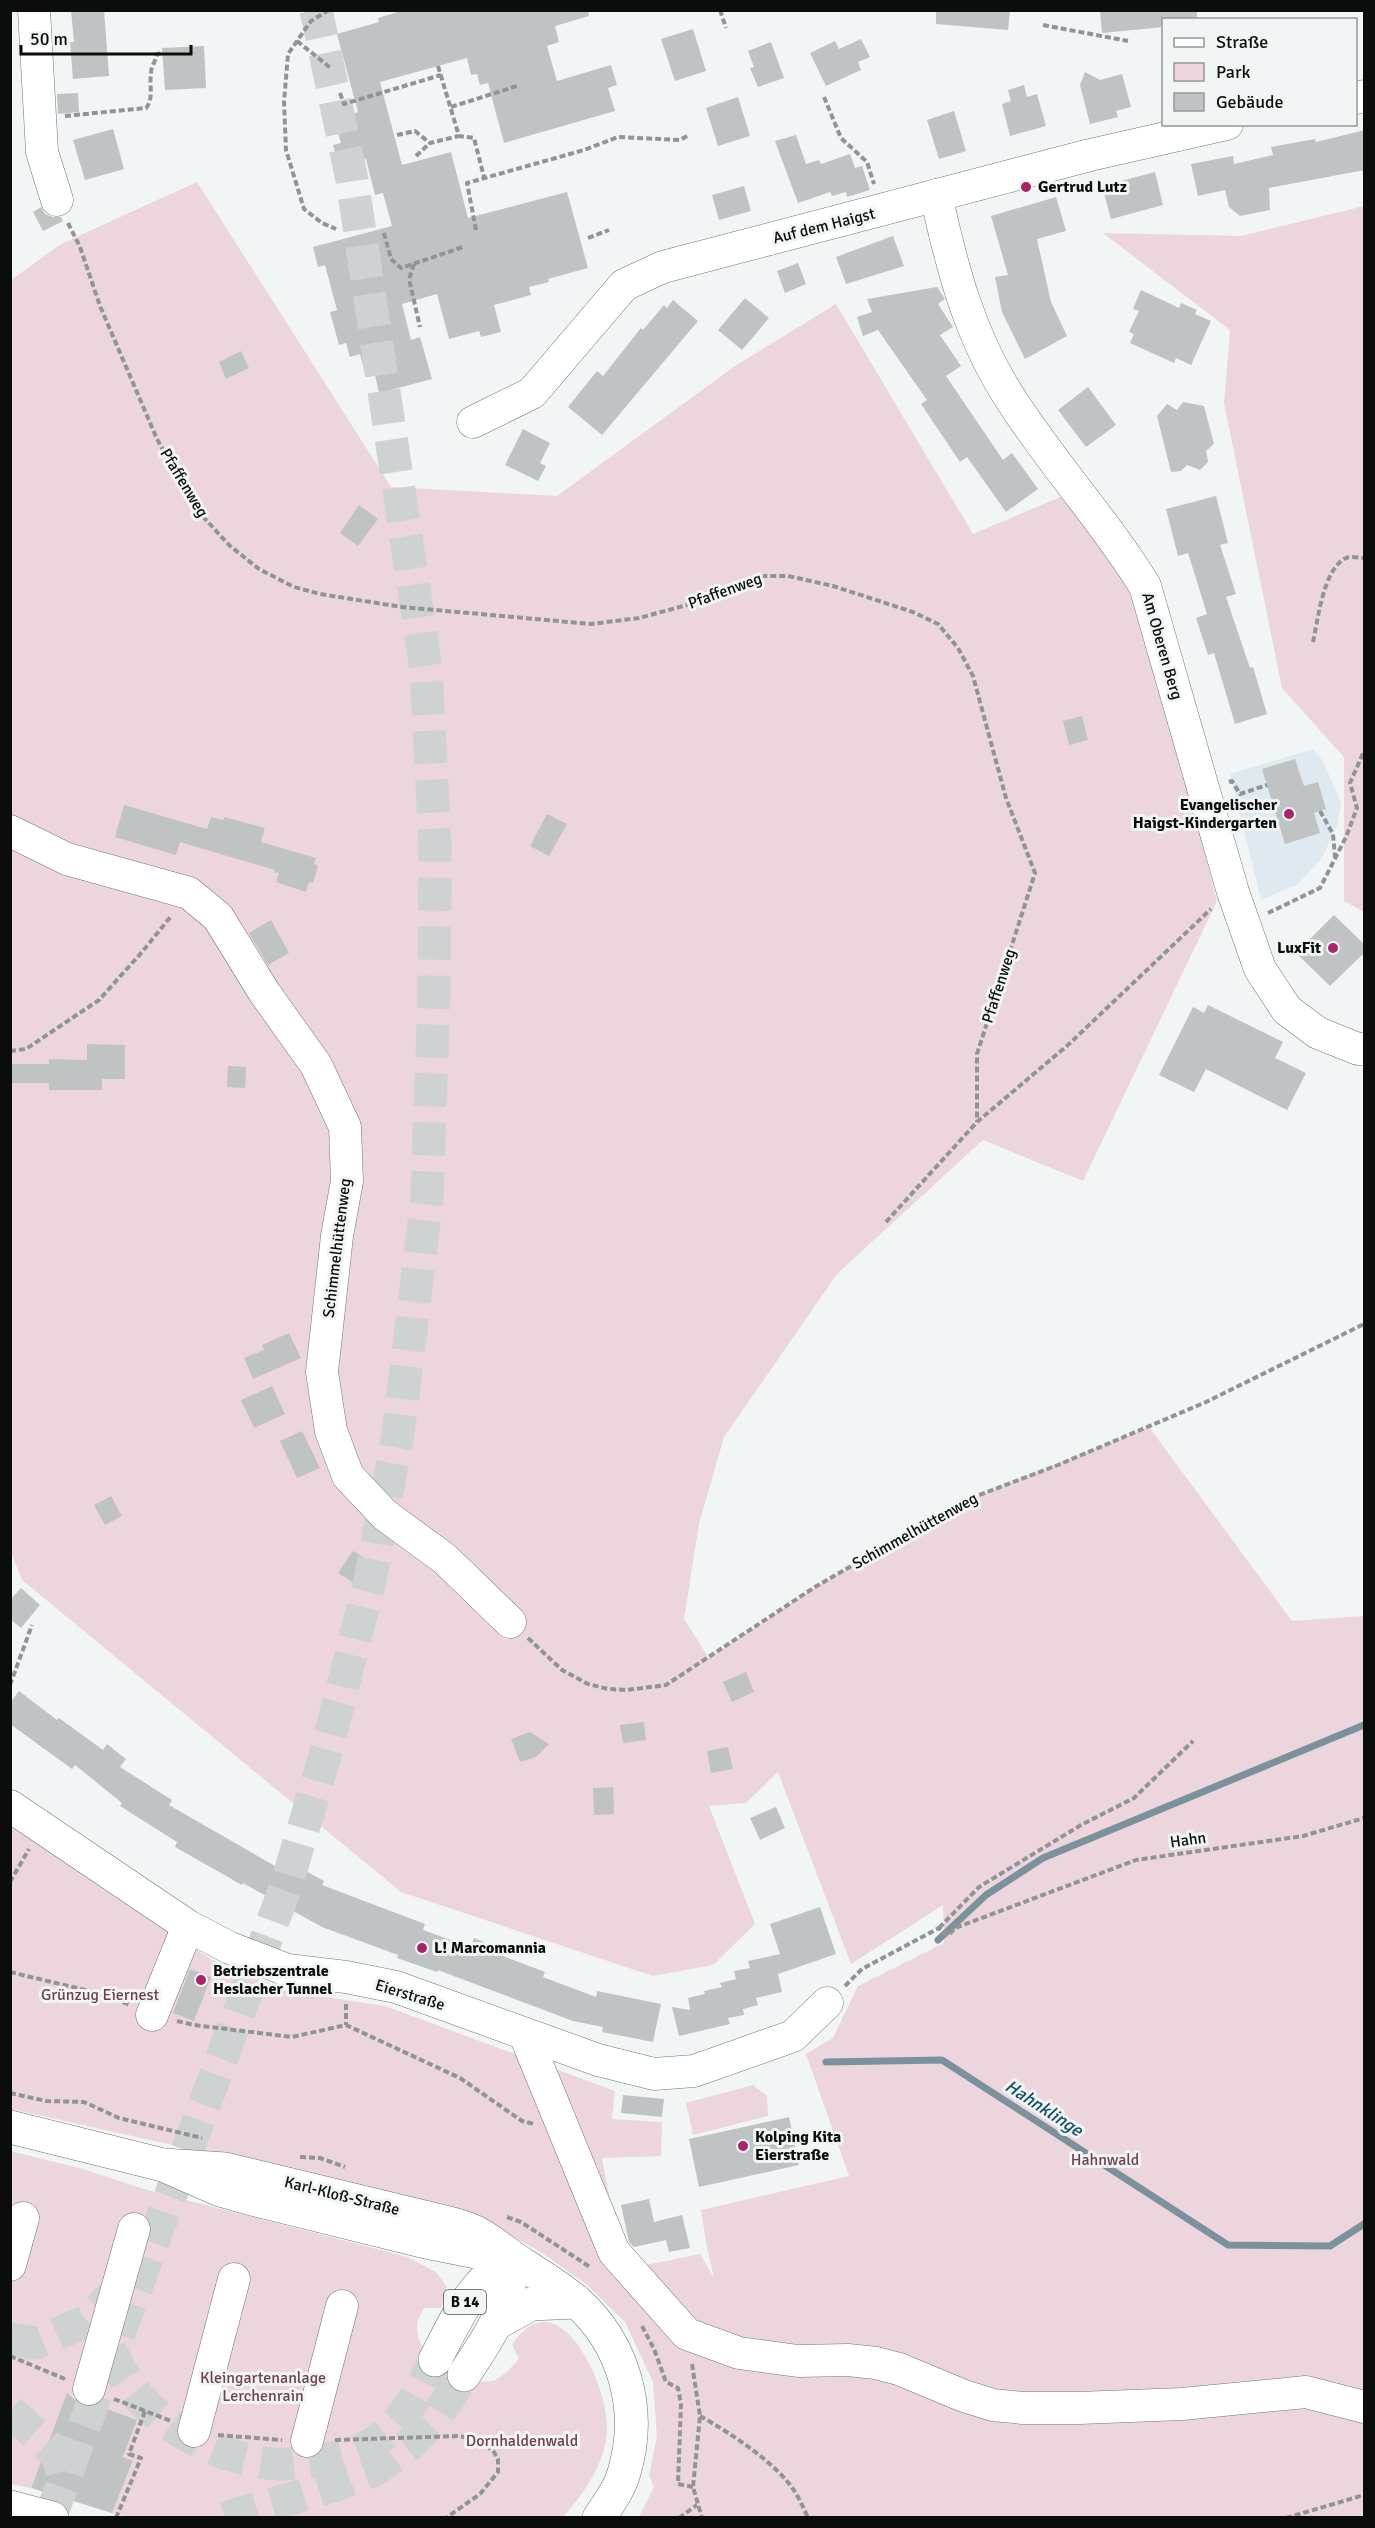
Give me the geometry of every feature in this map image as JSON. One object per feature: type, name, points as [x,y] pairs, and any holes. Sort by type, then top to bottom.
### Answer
[{"type":"main road","name":"Karl-Kloß-Straße","points":[[10,2127],[163,2165],[220,2190],[465,2251],[512,2257]]},
{"type":"main road","name":"Karl-Kloß-Straße","points":[[163,2165],[225,2169],[408,2212],[478,2233],[576,2302],[594,2320],[612,2346],[626,2377],[631,2405],[631,2436],[625,2470],[613,2498],[599,2517]]},
{"type":"main road","name":"B 14","points":[[426,2242],[451,2264],[460,2281],[463,2306]]},
{"type":"main road","name":"B 14","points":[[435,2360],[463,2306],[488,2274],[512,2257]]},
{"type":"main road","name":"B 14","points":[[464,2375],[497,2323],[508,2295],[512,2257]]},
{"type":"main road","name":"B 14","points":[[497,2323],[531,2304],[576,2302]]},
{"type":"main road","points":[[10,2506],[52,2517]]},
{"type":"street","points":[[34,10],[42,152],[57,200]]},
{"type":"street","name":"Auf dem Haigst","points":[[473,422],[532,393],[624,285],[663,267],[1090,155],[1218,126]]},
{"type":"street","name":"Am Oberen Berg","points":[[936,195],[959,292],[986,355],[1011,400],[1125,553],[1145,586],[1242,924],[1260,969],[1287,1010],[1318,1033],[1358,1049],[1365,1049]]},
{"type":"street","name":"Schimmelhüttenweg","points":[[10,831],[67,860],[189,893],[218,917],[264,992],[316,1065],[345,1127],[347,1181],[322,1372],[331,1431],[348,1476],[386,1515],[445,1559],[510,1622]]},
{"type":"street","name":"Eierstraße","points":[[10,1806],[188,1926],[230,1948],[287,1970],[346,1977],[396,1988],[598,2060],[654,2074],[694,2071],[793,2036],[827,2003]]},
{"type":"street","points":[[152,2015],[188,1926]]},
{"type":"street","points":[[525,2035],[614,2252],[687,2334],[739,2353],[798,2361],[848,2360],[899,2368],[964,2396],[993,2405],[1023,2408],[1079,2408],[1182,2404],[1306,2392],[1365,2407]]},
{"type":"street","points":[[10,2265],[23,2218]]},
{"type":"street","points":[[89,2389],[134,2229]]},
{"type":"street","points":[[194,2431],[234,2279]]},
{"type":"street","points":[[307,2441],[342,2306]]},
{"type":"path","points":[[329,10],[311,21],[288,54],[284,102],[286,150],[303,209],[322,223],[336,229]]},
{"type":"path","points":[[720,10],[726,28]]},
{"type":"path","points":[[1043,25],[1128,40]]},
{"type":"path","points":[[297,41],[332,69]]},
{"type":"path","points":[[40,118],[146,108],[151,104],[151,69],[157,54],[163,53]]},
{"type":"path","points":[[438,66],[459,136]]},
{"type":"path","points":[[340,93],[344,104],[441,75]]},
{"type":"path","points":[[451,106],[517,86]]},
{"type":"path","points":[[824,97],[841,138],[867,162],[882,211]]},
{"type":"path","points":[[398,135],[415,131],[430,143]]},
{"type":"path","points":[[476,230],[467,183],[584,150],[618,137],[680,140],[687,135]]},
{"type":"path","points":[[416,156],[430,143],[459,136],[474,138],[484,177]]},
{"type":"path","name":"Pfaffenweg","points":[[57,200],[80,247],[100,306],[157,439],[195,508],[229,545],[259,569],[294,587],[320,594],[402,607],[591,624],[639,618],[687,605],[764,576],[788,576],[833,586],[901,608],[938,624],[958,648],[974,676],[1006,798],[1035,873],[977,1054],[977,1122]]},
{"type":"path","points":[[588,238],[609,230]]},
{"type":"path","points":[[384,233],[391,259],[401,268],[463,247]]},
{"type":"path","points":[[414,264],[409,279],[420,327]]},
{"type":"path","points":[[1313,642],[1324,588],[1338,563],[1348,557],[1365,558]]},
{"type":"path","points":[[1242,924],[1286,906],[1320,888],[1336,858],[1357,808],[1350,783],[1365,751]]},
{"type":"path","points":[[1232,781],[1240,794],[1267,785]]},
{"type":"path","points":[[1320,811],[1333,834],[1336,858]]},
{"type":"path","points":[[886,1222],[977,1122],[1068,1046],[1222,898],[1233,892]]},
{"type":"path","points":[[10,1051],[26,1049],[99,1000],[142,952],[189,893]]},
{"type":"path","name":"Schimmelhüttenweg","points":[[546,1655],[576,1678],[608,1689],[646,1690],[666,1685],[815,1587],[966,1500],[1058,1465],[1206,1402],[1365,1323]]},
{"type":"path","points":[[10,1685],[32,1625]]},
{"type":"path","points":[[827,2003],[862,1969],[940,1929],[979,1887],[1081,1825],[1134,1798],[1193,1741]]},
{"type":"path","name":"Hahn","points":[[940,1929],[948,1936],[955,1928],[1136,1860],[1304,1836],[1365,1818]]},
{"type":"path","points":[[10,1882],[40,1828]]},
{"type":"path","points":[[10,1972],[102,1994],[152,2015],[194,2025],[292,2037],[346,2025],[460,2078],[522,2121],[564,2131]]},
{"type":"path","points":[[687,2334],[700,2416],[693,2487],[702,2517]]},
{"type":"path","points":[[10,2356],[194,2431],[240,2438],[307,2441],[460,2436],[482,2442],[494,2452],[498,2460],[498,2472],[480,2494],[446,2517]]},
{"type":"path","points":[[116,2517],[141,2458],[129,2454],[145,2411]]},
{"type":"path","points":[[700,2416],[728,2431],[766,2462],[794,2490],[808,2517]]},
{"type":"path","points":[[1286,2517],[1365,2495]]},
{"type":"path","points":[[679,2517],[697,2505]]},
{"type":"shaded area","name":"Evangelischer Haigst-Kindergarten","points":[[1313,749],[1323,761],[1341,803],[1337,826],[1322,858],[1298,884],[1261,900],[1230,774]]},
{"type":"green space","points":[[197,182],[391,487],[557,496],[735,366],[836,304],[973,534],[1079,489],[1131,563],[1217,901],[1083,1181],[983,1140],[837,1274],[724,1437],[699,1524],[684,1619],[709,1658],[815,1587],[966,1500],[1149,1427],[1292,1621],[1364,1616],[1364,2517],[639,2517],[654,2487],[649,2476],[657,2436],[653,2382],[625,2322],[586,2284],[538,2250],[489,2225],[253,2163],[11,2109],[10,1819],[100,1887],[214,1961],[292,1992],[385,2006],[615,2091],[612,2119],[662,2122],[661,2156],[602,2158],[610,2200],[585,2213],[617,2271],[700,2254],[714,2278],[701,2210],[849,2176],[806,2054],[833,2038],[858,1986],[944,1943],[943,1905],[851,1964],[778,1772],[746,1803],[709,1806],[755,1924],[713,1965],[653,1976],[401,1892],[22,1580],[10,1550],[11,280],[61,244]]},
{"type":"green space","points":[[1364,206],[1364,912],[1344,901],[1344,757],[1282,688],[1224,403],[1230,330],[1103,233],[1241,236]]},
{"type":"green space","points":[[753,2085],[767,2096],[768,2116],[693,2135],[686,2103]]},
{"type":"green space","name":"Kleingartenanlage Lerchenrain","points":[[10,2151],[83,2169],[147,2190],[408,2257],[436,2272],[447,2287],[441,2308],[424,2308],[417,2325],[424,2349],[442,2368],[453,2375],[479,2381],[495,2380],[519,2358],[512,2345],[529,2326],[547,2322],[563,2329],[577,2344],[590,2365],[605,2410],[606,2442],[598,2466],[586,2488],[562,2518],[128,2517],[112,2513],[133,2462],[123,2457],[137,2420],[68,2394],[31,2488],[11,2484]]},
{"type":"building","points":[[71,10],[104,10],[109,76],[73,79],[70,42],[74,42]]},
{"type":"building","points":[[404,10],[588,10],[589,16],[555,26],[559,42],[547,46],[557,81],[611,65],[617,85],[608,88],[615,111],[504,143],[488,83],[480,85],[477,74],[471,75],[467,58],[380,82],[402,165],[451,152],[468,218],[567,192],[588,268],[548,279],[549,282],[529,287],[531,295],[494,305],[501,332],[481,337],[479,331],[449,339],[437,294],[402,304],[411,340],[420,337],[432,379],[379,393],[374,371],[365,373],[360,354],[350,357],[346,343],[339,345],[330,312],[337,310],[325,265],[318,267],[313,247],[392,226],[383,193],[375,195],[366,159],[339,166],[333,145],[341,143],[334,119],[358,112],[337,34],[379,22],[378,18]]},
{"type":"building","points":[[936,10],[1010,10],[1008,30],[936,24]]},
{"type":"building","points":[[1100,10],[1197,10],[1197,18],[1162,18],[1162,27],[1102,33]]},
{"type":"building","points":[[693,29],[706,71],[675,81],[661,39]]},
{"type":"building","points":[[861,39],[870,57],[858,62],[861,70],[826,86],[810,53],[835,41],[839,49]]},
{"type":"building","points":[[771,42],[784,78],[758,87],[750,68],[754,67],[748,51]]},
{"type":"building","points":[[204,46],[206,88],[165,90],[162,48]]},
{"type":"building","points":[[1085,72],[1100,80],[1122,74],[1131,107],[1116,111],[1118,117],[1090,124],[1080,85]]},
{"type":"building","points":[[1024,85],[1027,97],[1037,94],[1046,126],[1010,136],[1002,104],[1011,101],[1008,90]]},
{"type":"building","points":[[78,93],[79,112],[58,114],[57,94]]},
{"type":"building","points":[[738,97],[750,136],[718,146],[706,108]]},
{"type":"building","points":[[954,111],[966,151],[939,159],[927,120]]},
{"type":"building","points":[[113,129],[124,169],[85,180],[73,140]]},
{"type":"building","points":[[1365,130],[1365,170],[1269,188],[1270,210],[1240,216],[1229,207],[1225,190],[1198,196],[1191,164],[1233,156],[1234,164],[1273,155],[1271,147],[1315,139],[1316,142]]},
{"type":"building","points":[[796,135],[806,164],[819,160],[821,164],[850,154],[855,168],[862,166],[870,190],[847,197],[846,192],[832,196],[830,192],[798,203],[775,141]]},
{"type":"building","points":[[1155,172],[1163,205],[1111,219],[1102,186]]},
{"type":"building","points":[[744,186],[751,211],[719,220],[712,195]]},
{"type":"building","points":[[1056,197],[1066,231],[1037,239],[1051,302],[1067,336],[1025,359],[1002,312],[995,277],[1008,275],[991,216]]},
{"type":"building","points":[[41,207],[45,214],[61,217],[63,221],[43,231],[33,212]]},
{"type":"building","points":[[893,236],[904,266],[846,284],[836,257]]},
{"type":"building","points":[[798,263],[806,284],[785,293],[777,271]]},
{"type":"building","points":[[937,287],[945,299],[938,304],[953,327],[940,335],[961,366],[946,376],[1003,460],[1012,453],[1038,489],[1006,512],[967,457],[960,462],[921,404],[927,400],[878,330],[863,336],[857,317],[872,312],[867,299]]},
{"type":"building","points":[[1141,290],[1179,308],[1181,303],[1197,310],[1195,314],[1211,321],[1191,365],[1176,358],[1174,363],[1130,343],[1134,334],[1129,332],[1139,311],[1133,309]]},
{"type":"building","points":[[745,298],[769,318],[742,350],[718,330]]},
{"type":"building","points":[[673,300],[698,321],[602,435],[568,407],[597,371],[603,376],[641,328],[643,330],[664,305],[667,308]]},
{"type":"building","points":[[241,351],[249,368],[226,379],[219,362]]},
{"type":"building","points":[[1088,387],[1116,425],[1086,447],[1058,410]]},
{"type":"building","points":[[1183,402],[1204,406],[1214,444],[1206,451],[1208,462],[1200,470],[1187,465],[1181,471],[1171,472],[1157,416],[1167,404],[1177,410]]},
{"type":"building","points":[[523,429],[550,443],[540,463],[546,466],[538,481],[505,465]]},
{"type":"building","points":[[1216,496],[1228,543],[1220,545],[1236,594],[1226,597],[1250,668],[1253,667],[1267,714],[1235,724],[1214,653],[1208,655],[1196,618],[1207,614],[1188,553],[1178,556],[1166,509]]},
{"type":"building","points":[[359,505],[378,519],[358,546],[340,533]]},
{"type":"building","points":[[1082,716],[1088,740],[1069,745],[1063,721]]},
{"type":"building","points":[[1295,759],[1304,786],[1318,782],[1326,809],[1314,813],[1320,833],[1285,844],[1262,769]]},
{"type":"building","points":[[124,805],[207,829],[211,817],[223,820],[224,817],[265,828],[261,842],[316,858],[314,864],[318,866],[313,883],[309,882],[306,892],[276,882],[279,873],[274,872],[275,870],[180,842],[176,855],[115,837]]},
{"type":"building","points":[[547,814],[567,824],[549,856],[530,846]]},
{"type":"building","name":"LuxFit","points":[[1334,915],[1365,945],[1365,952],[1330,986],[1296,953]]},
{"type":"building","points":[[271,920],[289,953],[268,965],[249,933]]},
{"type":"building","points":[[1208,1005],[1283,1042],[1275,1058],[1306,1073],[1287,1110],[1206,1069],[1194,1092],[1159,1075],[1193,1007],[1204,1013]]},
{"type":"building","points":[[87,1044],[125,1045],[125,1079],[102,1079],[102,1090],[49,1090],[49,1083],[10,1083],[10,1064],[49,1064],[49,1059],[87,1060]]},
{"type":"building","points":[[228,1066],[246,1067],[245,1088],[227,1087]]},
{"type":"building","points":[[289,1333],[301,1358],[253,1379],[244,1358],[264,1350],[262,1345]]},
{"type":"building","points":[[272,1386],[285,1414],[254,1428],[241,1400]]},
{"type":"building","points":[[302,1431],[320,1468],[297,1478],[280,1441]]},
{"type":"building","points":[[111,1496],[122,1516],[105,1525],[94,1505]]},
{"type":"building","points":[[353,1551],[368,1560],[354,1583],[338,1573]]},
{"type":"building","points":[[21,1588],[40,1605],[21,1628],[10,1619],[10,1600]]},
{"type":"building","points":[[746,1672],[754,1692],[732,1702],[723,1682]]},
{"type":"building","points":[[19,1691],[57,1720],[59,1718],[103,1750],[107,1744],[126,1759],[120,1767],[172,1800],[169,1805],[275,1866],[280,1857],[324,1881],[322,1885],[425,1924],[423,1930],[470,1947],[474,1938],[505,1950],[503,1956],[545,1972],[543,1977],[596,1997],[597,1991],[661,2004],[653,2042],[602,2032],[603,2027],[573,2021],[438,1970],[437,1972],[397,1958],[398,1955],[322,1927],[243,1883],[242,1885],[175,1847],[177,1842],[120,1806],[122,1803],[75,1765],[72,1769],[10,1724],[10,1703]]},
{"type":"building","points":[[644,1722],[646,1740],[623,1743],[620,1725]]},
{"type":"building","points":[[530,1732],[549,1744],[536,1757],[520,1762],[511,1739]]},
{"type":"building","points":[[728,1747],[733,1769],[711,1773],[707,1751]]},
{"type":"building","points":[[613,1787],[614,1814],[594,1815],[593,1788]]},
{"type":"building","points":[[776,1807],[785,1828],[760,1840],[750,1818]]},
{"type":"building","points":[[820,1907],[836,1954],[778,1974],[782,1992],[756,1998],[758,2005],[743,2009],[744,2015],[728,2018],[730,2024],[679,2036],[672,2007],[690,2010],[688,1998],[705,1994],[704,1991],[722,1987],[720,1983],[736,1979],[734,1971],[750,1968],[748,1961],[780,1954],[770,1924]]},
{"type":"building","points":[[190,1969],[211,1977],[194,2021],[173,2013]]},
{"type":"building","points":[[623,2095],[664,2099],[662,2117],[621,2113]]},
{"type":"building","name":"Kolping Kita Eierstraße","points":[[789,2117],[799,2165],[699,2187],[689,2139]]},
{"type":"building","points":[[649,2199],[654,2222],[682,2215],[690,2248],[669,2252],[666,2240],[634,2247],[629,2242],[621,2205]]},
{"type":"building","points":[[67,2393],[84,2406],[97,2405],[137,2420],[123,2457],[133,2461],[112,2513],[31,2488]]},
{"type":"waterway","points":[[938,1940],[986,1895],[1043,1858],[1364,1725]]},
{"type":"waterway","name":"Hahnklinge","points":[[826,2062],[942,2060],[1228,2245],[1330,2246],[1364,2224]]},
{"type":"tunnel","points":[[50,2518],[286,1886],[324,1759],[369,1585],[398,1434],[427,1199],[434,994],[435,845],[426,669],[352,180],[316,10]]},
{"type":"tunnel","points":[[10,2339],[36,2343],[85,2322],[126,2283]]},
{"type":"tunnel","points":[[110,2350],[135,2392],[167,2423],[203,2444],[242,2459],[280,2464],[330,2459],[359,2451],[378,2440],[407,2410],[435,2360]]},
{"type":"tunnel","points":[[225,2518],[330,2487],[375,2470],[410,2444],[435,2419],[464,2375]]},
{"type":"tunnel","points":[[10,2411],[57,2454],[64,2479]]},
{"type":"place","name":"Gertrud Lutz","points":[[1026,187]]},
{"type":"place","name":"Evangelischer Haigst-Kindergarten","points":[[1289,814]]},
{"type":"place","name":"LuxFit","points":[[1333,948]]},
{"type":"place","name":"L! Marcomannia","points":[[422,1948]]},
{"type":"place","name":"Betriebszentrale Heslacher Tunnel","points":[[201,1980]]},
{"type":"place","name":"Kolping Kita Eierstraße","points":[[743,2146]]},
{"type":"park label","name":"Grünzug Eiernest","points":[[100,1995]]},
{"type":"park label","name":"Hahnwald","points":[[1105,2160]]},
{"type":"park label","name":"Dornhaldenwald","points":[[522,2441]]}]
